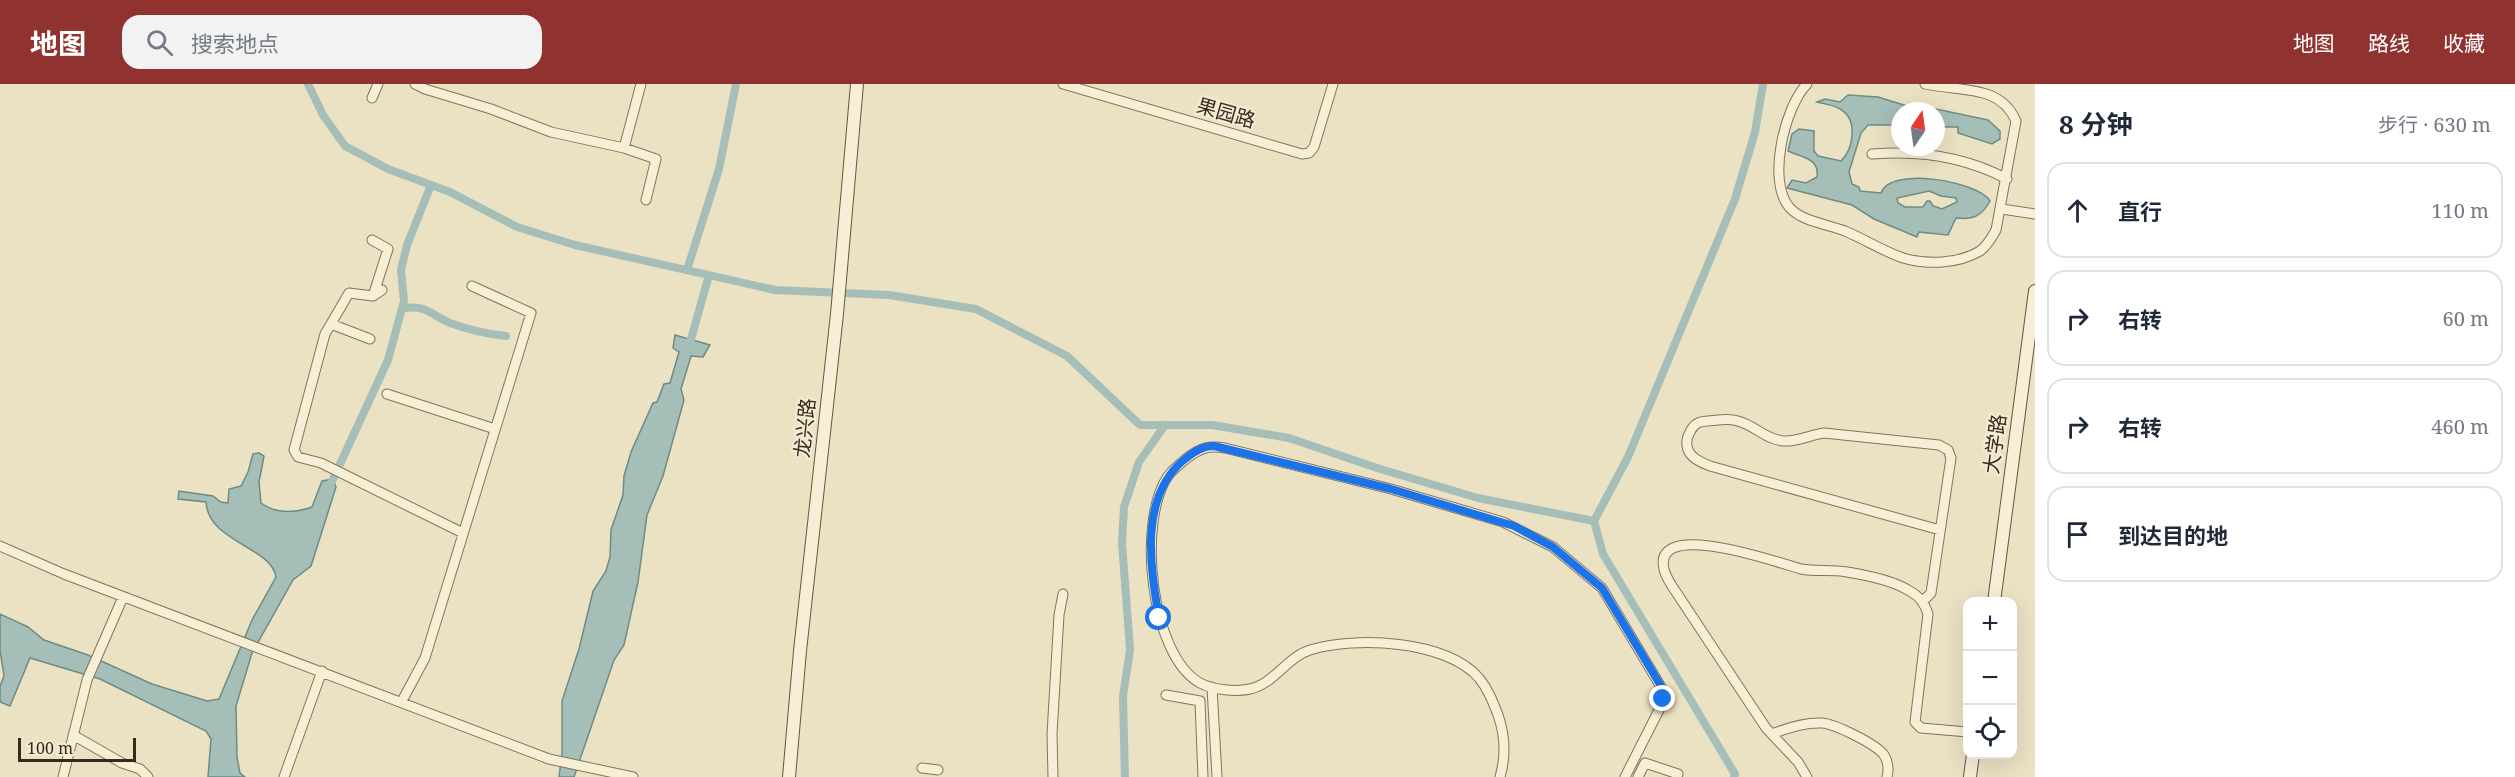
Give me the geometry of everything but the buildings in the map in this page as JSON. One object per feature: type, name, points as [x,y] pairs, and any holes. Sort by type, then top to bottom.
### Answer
[{"type":"street","points":[[372,98],[378,84]]},
{"type":"street","points":[[415,84],[492,109],[522,123],[551,132],[624,148],[656,159],[646,200]]},
{"type":"street","points":[[624,148],[641,84]]},
{"type":"street","name":"龙兴路","points":[[789,777],[800,651],[837,314],[857,84]]},
{"type":"street","name":"果园路","points":[[1063,84],[1302,154],[1309,153],[1314,147],[1333,84]]},
{"type":"street","points":[[1807,84],[1798,93],[1781,147],[1778,182],[1790,208],[1803,217],[1842,230],[1904,258],[1943,262],[1980,251],[1996,230],[2002,209],[2016,121],[2012,108],[2001,98],[1984,89],[1925,84]]},
{"type":"street","points":[[1872,154],[1932,153],[1986,168],[2007,179]]},
{"type":"street","points":[[2002,209],[2035,214]]},
{"type":"street","points":[[372,240],[388,249],[373,296]]},
{"type":"street","points":[[402,701],[425,658],[531,313],[472,286]]},
{"type":"street","points":[[382,290],[373,296],[349,292],[325,334],[294,450],[298,457],[321,463],[463,533]]},
{"type":"street","name":"大学路","points":[[1995,597],[2035,291]]},
{"type":"street","points":[[331,324],[370,339]]},
{"type":"street","points":[[387,394],[495,429]]},
{"type":"street","points":[[1923,601],[1931,592],[1951,458],[1948,450],[1939,445],[1824,433],[1799,440],[1784,441],[1769,438],[1743,423],[1728,419],[1699,421],[1691,428],[1687,448],[1694,459],[1710,466],[1940,530]]},
{"type":"street","points":[[1500,777],[1505,756],[1503,734],[1501,722],[1488,690],[1469,669],[1443,656],[1392,645],[1365,642],[1345,643],[1308,650],[1293,659],[1264,683],[1251,689],[1212,687],[1200,683],[1191,675],[1167,639],[1157,606],[1151,534],[1153,517],[1168,476],[1199,449],[1214,446],[1391,489],[1503,522],[1553,547],[1602,588],[1664,692],[1659,710],[1624,777]]},
{"type":"street","points":[[1807,777],[1798,762],[1772,734],[1672,586],[1664,569],[1664,560],[1668,552],[1679,545],[1725,547],[1804,570],[1846,572],[1882,580],[1907,589],[1923,601],[1928,614],[1915,722],[1921,728],[1963,732]]},
{"type":"street","points":[[0,546],[123,597],[552,759],[633,777]]},
{"type":"street","points":[[1053,777],[1052,734],[1059,615],[1063,594]]},
{"type":"street","points":[[63,777],[87,680],[123,597]]},
{"type":"street","points":[[284,777],[322,671]]},
{"type":"street","points":[[1212,687],[1217,777]]},
{"type":"street","points":[[1166,695],[1200,701],[1203,777]]},
{"type":"street","points":[[1772,734],[1811,723],[1833,726],[1858,737],[1884,754],[1887,763],[1887,777]]},
{"type":"street","points":[[73,735],[122,763],[141,769],[148,777]]},
{"type":"street","points":[[1970,777],[1972,759]]},
{"type":"street","points":[[1638,777],[1645,764],[1678,774]]},
{"type":"street","points":[[922,768],[938,770]]},
{"type":"water","points":[[1848,95],[1878,97],[1894,102],[1891,102],[1891,125],[1868,125],[1861,133],[1849,172],[1852,184],[1859,187],[1860,191],[1881,193],[1888,185],[1900,180],[1934,179],[1969,188],[1982,194],[1990,201],[1987,206],[1976,216],[1956,218],[1948,235],[1919,232],[1917,237],[1874,219],[1852,205],[1787,188],[1792,180],[1806,183],[1817,177],[1816,166],[1813,162],[1788,151],[1792,134],[1799,129],[1814,131],[1814,151],[1818,156],[1841,161],[1849,149],[1852,134],[1850,120],[1838,108],[1817,102],[1825,99],[1840,102]],"holes":[[[1929,191],[1941,196],[1956,198],[1957,202],[1942,209],[1933,206],[1930,201],[1927,201],[1923,207],[1905,207],[1898,203],[1897,198]]]},
{"type":"water","points":[[1945,111],[1988,120],[2000,131],[2000,139],[1992,144],[1958,133],[1958,127],[1945,127]]},
{"type":"water","points":[[675,335],[710,345],[703,357],[691,356],[681,389],[684,400],[663,476],[647,515],[638,582],[624,645],[614,660],[574,777],[559,777],[562,754],[562,701],[579,649],[593,591],[606,571],[610,557],[611,530],[623,495],[624,476],[631,452],[653,403],[657,402],[664,384],[670,383],[679,352],[673,348]]},
{"type":"water","points":[[259,453],[264,456],[259,482],[261,503],[267,507],[286,511],[306,509],[312,507],[322,481],[333,479],[336,487],[311,566],[293,580],[252,653],[236,706],[237,757],[240,773],[245,777],[208,777],[211,739],[206,731],[100,679],[30,658],[10,706],[0,702],[0,686],[4,676],[0,650],[0,614],[28,627],[44,640],[88,655],[152,684],[207,701],[219,699],[252,620],[276,577],[272,567],[264,558],[217,526],[209,515],[206,502],[178,499],[179,491],[213,496],[221,502],[228,503],[229,489],[241,486],[253,454]]},
{"type":"waterway","points":[[308,84],[323,115],[345,146],[388,169],[450,192],[517,227],[575,245],[775,290],[889,295],[976,309],[1067,356],[1140,425],[1212,425],[1289,438],[1377,468],[1478,498],[1594,521]]},
{"type":"waterway","points":[[687,270],[719,169],[736,84]]},
{"type":"waterway","points":[[1734,777],[1735,774],[1603,554],[1594,521],[1628,457],[1735,199],[1755,132],[1763,84]]},
{"type":"waterway","points":[[329,488],[388,360],[404,301],[401,270],[407,245],[431,185]]},
{"type":"waterway","points":[[688,350],[709,275]]},
{"type":"waterway","points":[[402,308],[423,309],[457,325],[506,336]]},
{"type":"waterway","points":[[1125,777],[1123,696],[1130,650],[1122,543],[1124,507],[1139,462],[1165,425]]},
{"type":"route","points":[[1159,618],[1151,545],[1153,517],[1168,476],[1199,449],[1214,446],[1354,479],[1503,522],[1553,547],[1602,588],[1661,686],[1664,692],[1663,699]]}]
